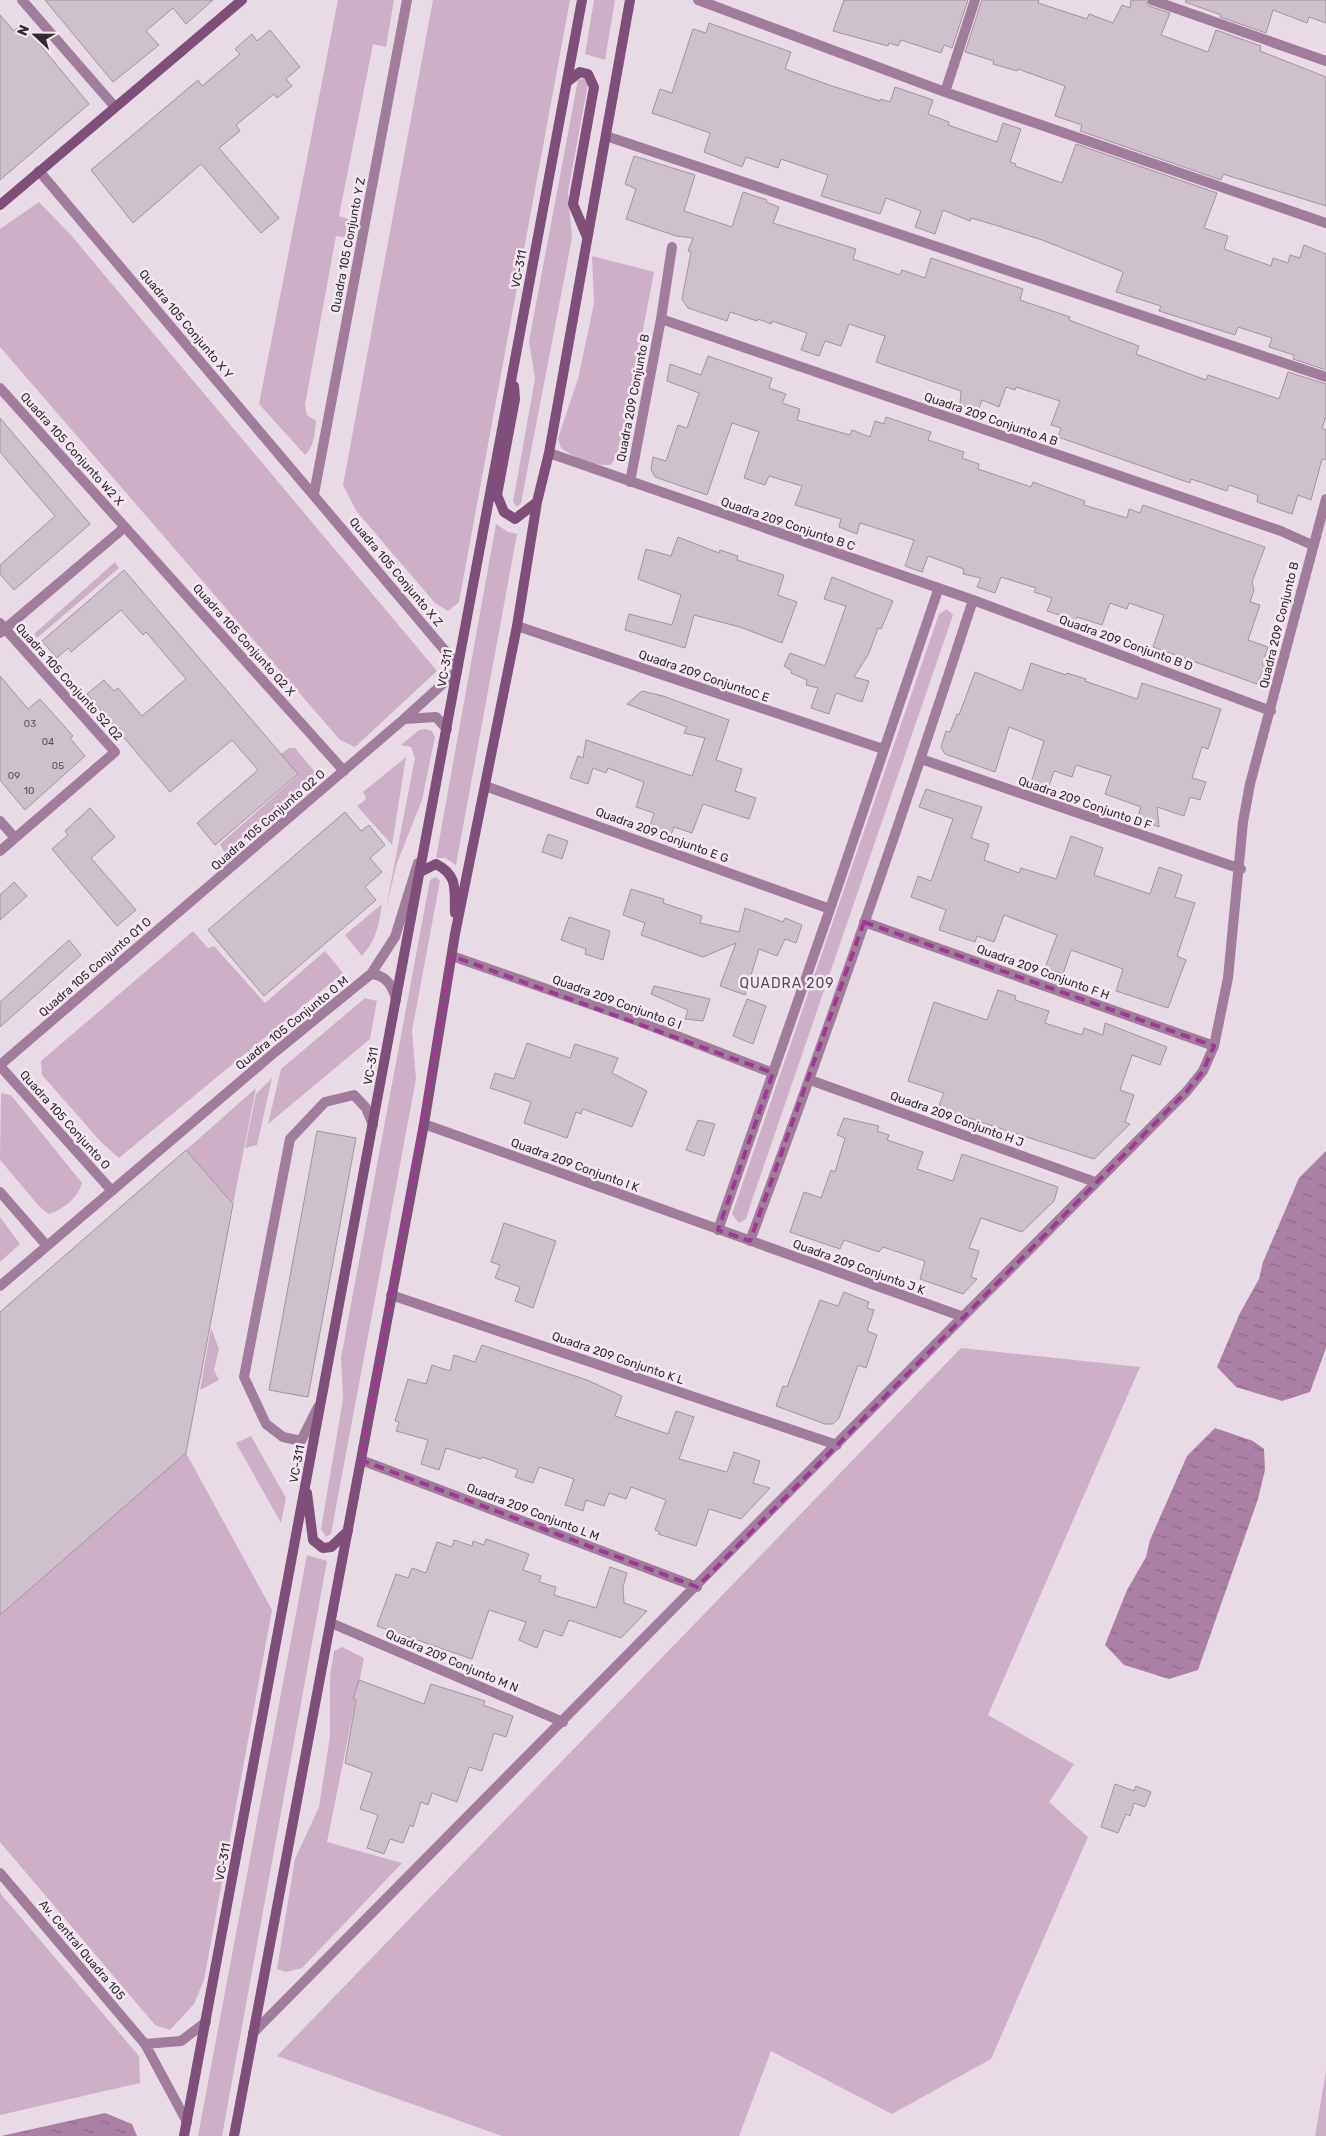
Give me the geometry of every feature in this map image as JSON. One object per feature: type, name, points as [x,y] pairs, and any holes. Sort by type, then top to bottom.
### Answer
[{"type":"main road","name":"VC-311","points":[[184,2136],[582,0]]},
{"type":"main road","points":[[234,2136],[424,1124],[455,934],[518,626],[537,502],[549,453],[630,0]]},
{"type":"main road","points":[[0,204],[235,2]]},
{"type":"main road","points":[[567,82],[580,72],[588,74],[594,88],[574,204],[587,238]]},
{"type":"main road","points":[[513,370],[515,398],[497,495],[504,512],[516,519],[537,502]]},
{"type":"main road","points":[[420,872],[436,864],[446,869],[454,880],[455,934]]},
{"type":"main road","points":[[306,1482],[313,1540],[323,1548],[331,1547],[348,1531]]},
{"type":"street","points":[[22,0],[115,107]]},
{"type":"street","name":"Quadra 105 Conjunto Y Z","points":[[314,494],[407,0]]},
{"type":"street","points":[[698,0],[945,92],[1326,223]]},
{"type":"street","points":[[945,92],[975,0]]},
{"type":"street","points":[[1152,0],[1326,61]]},
{"type":"street","points":[[606,136],[1326,377]]},
{"type":"street","name":"Quadra 105 Conjunto X Y","points":[[40,171],[314,494]]},
{"type":"street","name":"Quadra 209 Conjunto B","points":[[630,482],[661,319],[672,247]]},
{"type":"street","name":"Quadra 209 Conjunto A B","points":[[661,319],[1281,530],[1312,545]]},
{"type":"street","name":"Quadra 105 Conjunto W2 X","points":[[0,388],[125,527]]},
{"type":"street","name":"Quadra 209 Conjunto B C","points":[[549,453],[938,590],[973,600]]},
{"type":"street","name":"Quadra 105 Conjunto X Z","points":[[314,494],[458,669]]},
{"type":"street","name":"Quadra 209 Conjunto B","points":[[253,2033],[697,1587],[961,1316],[1187,1090],[1203,1071],[1214,1046],[1228,978],[1240,869],[1243,822],[1250,784],[1271,711],[1312,545],[1326,499]]},
{"type":"street","points":[[2,629],[125,527]]},
{"type":"street","name":"Quadra 105 Conjunto Q2 X","points":[[125,527],[344,771]]},
{"type":"street","points":[[718,1230],[830,909],[938,590]]},
{"type":"street","points":[[750,1241],[810,1080],[921,759],[973,600]]},
{"type":"street","name":"Quadra 209 Conjunto B D","points":[[973,600],[1271,711]]},
{"type":"street","name":"Quadra 209 ConjuntoC E","points":[[518,626],[883,749]]},
{"type":"street","name":"Quadra 105 Conjunto S2 Q2","points":[[2,629],[114,752],[15,838]]},
{"type":"street","name":"Quadra 105 Conjunto Q2 O","points":[[207,888],[406,717],[458,669]]},
{"type":"street","points":[[406,717],[436,717],[446,729]]},
{"type":"street","name":"Quadra 209 Conjunto D F","points":[[921,759],[1240,869]]},
{"type":"street","name":"Quadra 209 Conjunto E G","points":[[485,786],[830,909]]},
{"type":"street","points":[[0,822],[15,838],[0,851]]},
{"type":"street","name":"Quadra 105 Conjunto O M","points":[[0,1286],[283,1046],[371,974],[395,937],[427,833]]},
{"type":"street","name":"Quadra 105 Conjunto Q1 O","points":[[0,1066],[207,888]]},
{"type":"street","name":"Quadra 209 Conjunto F H","points":[[864,922],[1214,1046]]},
{"type":"street","name":"Quadra 209 Conjunto G I","points":[[452,956],[633,1020],[773,1073]]},
{"type":"street","points":[[371,974],[387,980],[396,1000]]},
{"type":"street","name":"Quadra 105 Conjunto O","points":[[0,1066],[112,1191]]},
{"type":"street","name":"Quadra 209 Conjunto H J","points":[[810,1080],[1095,1182]]},
{"type":"street","points":[[321,1402],[301,1441],[283,1437],[266,1424],[244,1377],[290,1139],[325,1102],[354,1095],[366,1108],[373,1125]]},
{"type":"street","name":"Quadra 209 Conjunto I K","points":[[424,1124],[750,1241]]},
{"type":"street","points":[[0,1192],[47,1246]]},
{"type":"street","name":"Quadra 209 Conjunto J K","points":[[750,1241],[961,1316]]},
{"type":"street","name":"Quadra 209 Conjunto K L","points":[[391,1295],[837,1445]]},
{"type":"street","name":"Quadra 209 Conjunto L M","points":[[361,1460],[697,1587]]},
{"type":"street","name":"Quadra 209 Conjunto M N","points":[[330,1623],[563,1722]]},
{"type":"street","name":"Av. Central Quadra 105","points":[[0,1873],[145,2044],[187,2122]]},
{"type":"street","points":[[145,2044],[181,2042],[206,2022]]},
{"type":"highlighted area","points":[[864,922],[1214,1046],[1203,1071],[1187,1091],[697,1587],[361,1460],[452,956],[773,1073],[718,1230],[750,1241]]},
{"type":"shaded area","points":[[338,0],[394,0],[386,47],[373,44],[339,216],[354,221],[354,231],[350,238],[336,236],[305,405],[307,415],[316,421],[312,444],[305,455],[259,404]]},
{"type":"shaded area","points":[[433,0],[570,0],[459,602],[448,611],[435,603],[357,512],[343,485]]},
{"type":"shaded area","points":[[594,0],[615,0],[605,60],[585,54]]},
{"type":"shaded area","points":[[585,78],[588,84],[568,192],[572,238],[521,503],[517,507],[513,502],[535,379],[529,341],[578,80]]},
{"type":"shaded area","points":[[39,202],[70,234],[437,671],[355,747],[340,740],[0,347],[0,229]]},
{"type":"shaded area","points":[[592,256],[654,272],[620,450],[611,465],[590,463],[572,455],[561,448],[558,438],[578,379],[594,303]]},
{"type":"shaded area","points":[[496,524],[508,532],[517,534],[456,865],[445,858],[436,858]]},
{"type":"shaded area","points":[[115,562],[119,568],[37,638],[34,634]]},
{"type":"shaded area","points":[[947,609],[953,615],[746,1219],[739,1223],[732,1214],[939,614]]},
{"type":"shaded area","points":[[426,729],[432,731],[435,737],[422,800],[397,863],[386,908],[415,758],[411,747],[401,745],[419,730]]},
{"type":"shaded area","points":[[289,748],[295,748],[315,772],[314,779],[227,857],[220,844],[298,775],[281,754]]},
{"type":"shaded area","points":[[406,757],[392,845],[357,806],[366,797],[363,792]]},
{"type":"shaded area","points":[[436,877],[440,881],[412,1031],[416,1079],[331,1534],[326,1537],[321,1529],[343,1399],[341,1358],[430,880]]},
{"type":"shaded area","points":[[382,904],[376,932],[371,944],[362,956],[345,935]]},
{"type":"shaded area","points":[[193,931],[208,948],[214,946],[265,1003],[325,951],[343,973],[119,1158],[101,1142],[42,1075],[41,1061]]},
{"type":"shaded area","points":[[365,998],[377,1001],[370,1039],[268,1124],[281,1069]]},
{"type":"shaded area","points":[[272,1078],[257,1145],[245,1148],[256,1094]]},
{"type":"shaded area","points":[[256,1088],[233,1204],[186,1150]]},
{"type":"shaded area","points":[[1,1093],[11,1095],[82,1183],[77,1194],[59,1210],[48,1214],[0,1160]]},
{"type":"shaded area","points":[[0,1217],[20,1244],[0,1262]]},
{"type":"shaded area","points":[[211,1328],[219,1349],[214,1370],[219,1380],[200,1390]]},
{"type":"shaded area","points":[[961,1348],[1140,1367],[988,1715],[1074,1764],[1049,1802],[1088,1837],[991,2059],[892,2114],[771,2051],[739,2136],[502,2136],[277,2056]]},
{"type":"shaded area","points":[[251,1436],[286,1498],[281,1523],[236,1443]]},
{"type":"shaded area","points":[[186,1453],[272,1610],[204,1980],[194,2004],[170,2030],[155,2025],[0,1842],[0,1615]]},
{"type":"shaded area","points":[[307,1555],[327,1561],[222,2136],[198,2136]]},
{"type":"shaded area","points":[[342,1647],[364,1658],[327,1842],[402,1863],[302,1968],[286,1972],[277,1969],[295,1859],[319,1807],[330,1736],[330,1676],[334,1651]]},
{"type":"shaded area","points":[[0,1893],[139,2056],[140,2083],[0,2115]]},
{"type":"shaded area","points":[[1326,2071],[1326,2136],[1315,2136]]},
{"type":"water","points":[[1326,1151],[1326,1348],[1310,1392],[1282,1401],[1236,1387],[1217,1367],[1240,1313],[1259,1279],[1263,1262],[1299,1178]]},
{"type":"water","points":[[1215,1428],[1253,1441],[1264,1449],[1265,1470],[1258,1499],[1198,1670],[1169,1679],[1124,1665],[1105,1645],[1127,1590],[1146,1557],[1150,1540],[1187,1456]]},
{"type":"water","points":[[105,2113],[132,2124],[137,2136],[1,2136]]},
{"type":"building","points":[[45,0],[213,0],[186,24],[173,8],[146,31],[159,45],[113,82]]},
{"type":"building","points":[[844,0],[968,0],[952,48],[944,45],[941,53],[901,40],[898,46],[889,43],[888,46],[833,31]]},
{"type":"building","points":[[982,0],[1039,0],[1038,3],[1087,19],[1089,14],[1113,23],[1122,5],[1130,8],[1131,0],[1145,0],[1149,6],[1170,13],[1161,35],[1208,52],[1216,30],[1261,46],[1260,51],[1326,77],[1326,206],[1223,174],[1221,180],[1080,131],[1082,125],[1055,116],[1065,86],[1018,69],[1017,71],[993,64],[994,61],[965,52]]},
{"type":"building","points":[[1186,0],[1326,0],[1326,23],[1309,17],[1307,23],[1273,10],[1266,33],[1220,17],[1221,15],[1185,2]]},
{"type":"building","points":[[0,15],[14,31],[22,23],[89,104],[0,180]]},
{"type":"building","points":[[709,23],[791,52],[785,69],[832,86],[880,101],[881,99],[890,102],[895,87],[933,100],[928,114],[949,122],[948,125],[997,142],[1003,123],[1021,129],[1010,162],[1016,164],[1015,166],[1062,183],[1076,144],[1217,193],[1204,228],[1228,236],[1224,249],[1271,266],[1273,258],[1288,263],[1290,255],[1300,258],[1304,245],[1326,254],[1326,370],[1293,359],[1294,355],[1269,347],[1272,338],[1238,327],[1235,335],[1159,311],[1161,306],[1116,292],[1123,273],[1121,271],[1042,240],[971,218],[970,221],[943,210],[935,234],[915,227],[921,211],[886,198],[880,214],[821,196],[828,175],[781,159],[778,168],[746,157],[742,167],[704,152],[710,133],[652,113],[660,89],[672,93],[693,29],[706,33]]},
{"type":"building","points":[[270,30],[300,67],[286,79],[292,86],[277,98],[274,94],[236,125],[240,131],[219,148],[279,218],[261,233],[201,164],[133,223],[91,170],[198,80],[202,86],[240,54],[235,49],[252,34],[257,41]]},
{"type":"building","points":[[634,156],[695,175],[684,211],[732,227],[743,192],[767,200],[766,202],[779,207],[773,223],[856,249],[853,259],[900,275],[902,270],[925,278],[931,258],[1023,289],[1020,300],[1070,317],[1069,320],[1139,346],[1136,354],[1206,380],[1208,375],[1279,399],[1288,372],[1326,384],[1326,416],[1322,428],[1326,430],[1326,460],[1322,459],[1311,500],[1298,495],[1292,514],[1257,502],[1258,495],[1229,485],[1227,491],[1191,479],[1190,483],[1058,437],[1061,428],[1051,425],[1060,401],[1016,387],[1015,390],[1006,387],[999,407],[982,400],[978,411],[960,405],[961,391],[876,362],[885,336],[849,324],[841,346],[825,341],[819,356],[801,350],[807,333],[772,321],[771,324],[758,319],[757,321],[730,312],[727,321],[688,308],[682,299],[691,252],[688,251],[693,238],[676,236],[626,219],[636,189],[625,184]]},
{"type":"building","points":[[708,356],[772,378],[769,388],[786,394],[782,403],[800,409],[797,420],[850,435],[852,430],[870,437],[875,421],[884,424],[886,417],[931,432],[928,440],[964,452],[962,458],[979,464],[978,469],[1031,487],[1033,482],[1085,501],[1084,505],[1127,518],[1129,509],[1140,513],[1143,505],[1265,547],[1252,582],[1254,590],[1250,602],[1260,605],[1248,640],[1268,647],[1262,665],[1265,666],[1257,684],[1153,647],[1164,615],[1129,603],[1127,609],[1110,603],[1102,625],[1077,617],[1075,620],[1047,611],[1052,598],[1034,592],[1036,588],[1001,577],[995,593],[977,587],[981,578],[963,574],[964,569],[928,556],[922,572],[905,566],[914,540],[860,523],[857,534],[839,527],[841,519],[795,505],[802,486],[769,476],[765,485],[744,478],[759,432],[732,423],[707,495],[655,477],[651,469],[653,457],[666,461],[678,425],[687,428],[699,393],[667,381],[670,364],[701,375]]},
{"type":"building","points":[[0,418],[90,524],[14,590],[0,574],[0,565],[55,516],[0,452]]},
{"type":"building","points":[[678,537],[719,553],[720,550],[738,556],[737,560],[784,575],[778,595],[797,602],[782,643],[740,627],[694,615],[685,648],[625,630],[629,614],[672,625],[681,595],[638,579],[646,549],[671,556]]},
{"type":"building","points":[[124,570],[298,774],[215,845],[197,823],[258,770],[232,740],[170,792],[87,694],[104,680],[114,691],[118,688],[142,716],[186,679],[146,632],[143,635],[121,610],[71,652],[68,648],[57,658],[42,641]]},
{"type":"building","points":[[832,577],[893,601],[881,629],[878,628],[869,653],[854,677],[869,681],[862,702],[836,693],[829,714],[811,708],[818,688],[806,685],[807,680],[791,673],[792,671],[784,666],[790,653],[825,666],[846,606],[824,599]]},
{"type":"building","points":[[1031,663],[1066,675],[1067,673],[1086,679],[1085,681],[1137,699],[1142,683],[1221,709],[1208,749],[1202,747],[1192,778],[1206,782],[1200,800],[1190,797],[1184,816],[1157,807],[1159,827],[1137,819],[1141,807],[1105,794],[1111,776],[1076,765],[1072,777],[1054,771],[1048,789],[1031,783],[1044,741],[1009,727],[995,772],[945,754],[941,747],[946,731],[950,732],[957,714],[959,715],[975,672],[1022,691]]},
{"type":"building","points":[[0,676],[28,709],[40,699],[73,736],[70,738],[85,756],[25,810],[0,780]]},
{"type":"building","points":[[642,691],[663,696],[729,720],[716,760],[742,769],[735,791],[756,798],[749,819],[703,804],[692,833],[674,827],[669,840],[648,832],[654,813],[636,807],[644,782],[608,768],[606,773],[593,768],[588,784],[570,778],[578,756],[583,758],[586,740],[692,776],[705,738],[684,733],[687,727],[627,704]]},
{"type":"building","points":[[926,789],[982,807],[971,838],[989,844],[984,860],[1019,873],[1021,868],[1056,879],[1071,836],[1103,848],[1094,875],[1150,894],[1159,867],[1182,875],[1175,897],[1195,903],[1177,956],[1186,960],[1168,1008],[1116,991],[1123,969],[1071,950],[1063,974],[1045,968],[1057,935],[1004,915],[994,942],[977,936],[975,942],[939,930],[946,910],[911,897],[918,876],[931,881],[953,819],[919,807]]},
{"type":"building","points":[[90,808],[115,837],[91,858],[136,910],[117,926],[52,849],[68,835],[65,831]]},
{"type":"building","points":[[345,812],[361,831],[369,825],[385,845],[370,858],[382,872],[365,887],[376,900],[264,996],[208,930]]},
{"type":"building","points":[[548,834],[568,841],[562,859],[542,852]]},
{"type":"building","points":[[14,882],[27,896],[0,920],[0,895]]},
{"type":"building","points":[[631,889],[664,899],[663,903],[702,916],[700,923],[739,932],[745,908],[783,922],[785,918],[802,925],[796,943],[785,939],[777,956],[759,949],[745,995],[720,986],[736,943],[703,957],[641,935],[645,923],[623,915]]},
{"type":"building","points":[[569,917],[610,931],[603,960],[585,954],[586,949],[561,940]]},
{"type":"building","points":[[69,940],[81,955],[0,1027],[0,1002]]},
{"type":"building","points":[[654,986],[710,999],[703,1021],[685,1019],[688,1010],[651,994]]},
{"type":"building","points":[[998,990],[1016,996],[1015,1000],[1049,1011],[1045,1023],[1082,1035],[1084,1028],[1103,1035],[1105,1023],[1167,1047],[1160,1065],[1132,1055],[1120,1090],[1134,1095],[1125,1122],[1130,1124],[1094,1159],[938,1108],[944,1093],[908,1081],[934,1002],[987,1020]]},
{"type":"building","points":[[747,999],[766,1006],[753,1044],[733,1036]]},
{"type":"building","points":[[527,1043],[570,1058],[575,1044],[618,1058],[612,1073],[647,1091],[632,1127],[583,1109],[581,1114],[576,1112],[567,1138],[524,1123],[531,1102],[490,1088],[495,1073],[514,1079]]},
{"type":"building","points":[[844,1118],[879,1126],[877,1131],[889,1135],[887,1140],[923,1152],[917,1169],[953,1181],[962,1154],[1058,1187],[1054,1201],[1022,1232],[981,1218],[969,1248],[979,1251],[971,1277],[977,1279],[963,1294],[920,1279],[925,1261],[883,1247],[879,1252],[844,1240],[840,1249],[790,1232],[804,1192],[821,1198],[831,1170],[835,1172],[845,1138],[837,1135]]},
{"type":"building","points":[[698,1120],[715,1124],[704,1156],[686,1150]]},
{"type":"building","points":[[317,1131],[356,1138],[308,1397],[269,1390]]},
{"type":"building","points":[[186,1150],[233,1204],[186,1453],[0,1615],[0,1312]]},
{"type":"building","points":[[504,1223],[556,1241],[533,1308],[515,1301],[520,1287],[495,1278],[500,1265],[491,1262]]},
{"type":"building","points":[[844,1292],[869,1302],[867,1308],[874,1310],[867,1331],[877,1335],[866,1368],[858,1365],[839,1418],[833,1424],[825,1424],[776,1406],[783,1386],[787,1387],[820,1300],[838,1306]]},
{"type":"building","points":[[482,1345],[587,1380],[622,1396],[615,1416],[668,1434],[676,1411],[694,1417],[679,1459],[727,1472],[734,1452],[760,1461],[753,1483],[770,1488],[741,1519],[709,1509],[696,1546],[658,1534],[660,1532],[655,1530],[666,1500],[631,1487],[626,1499],[609,1493],[604,1506],[586,1500],[583,1511],[565,1505],[574,1479],[539,1467],[533,1483],[515,1477],[518,1470],[482,1457],[481,1459],[446,1448],[439,1470],[421,1464],[428,1440],[396,1431],[399,1422],[395,1421],[408,1379],[426,1384],[432,1365],[450,1371],[454,1355],[475,1362]]},
{"type":"building","points":[[486,1539],[529,1554],[523,1570],[541,1576],[539,1582],[556,1587],[554,1595],[596,1608],[610,1567],[627,1573],[623,1587],[624,1603],[647,1611],[621,1638],[569,1620],[562,1636],[544,1630],[537,1648],[519,1640],[526,1622],[489,1610],[472,1659],[377,1626],[396,1574],[408,1578],[412,1568],[426,1573],[437,1542],[452,1547],[454,1540],[472,1546],[473,1541],[484,1545]]},
{"type":"building","points":[[359,1680],[424,1704],[431,1684],[485,1701],[483,1705],[513,1716],[506,1737],[494,1733],[482,1771],[469,1767],[457,1802],[432,1793],[428,1805],[421,1802],[413,1827],[410,1825],[403,1843],[390,1839],[384,1854],[367,1848],[378,1815],[360,1809],[372,1773],[345,1763],[356,1700],[353,1699]]},
{"type":"building","points":[[1115,1784],[1134,1791],[1136,1786],[1151,1792],[1145,1807],[1134,1803],[1130,1816],[1126,1814],[1118,1833],[1101,1827]]},
{"type":"district","name":"QUADRA 209","points":[[787,983]]}]
